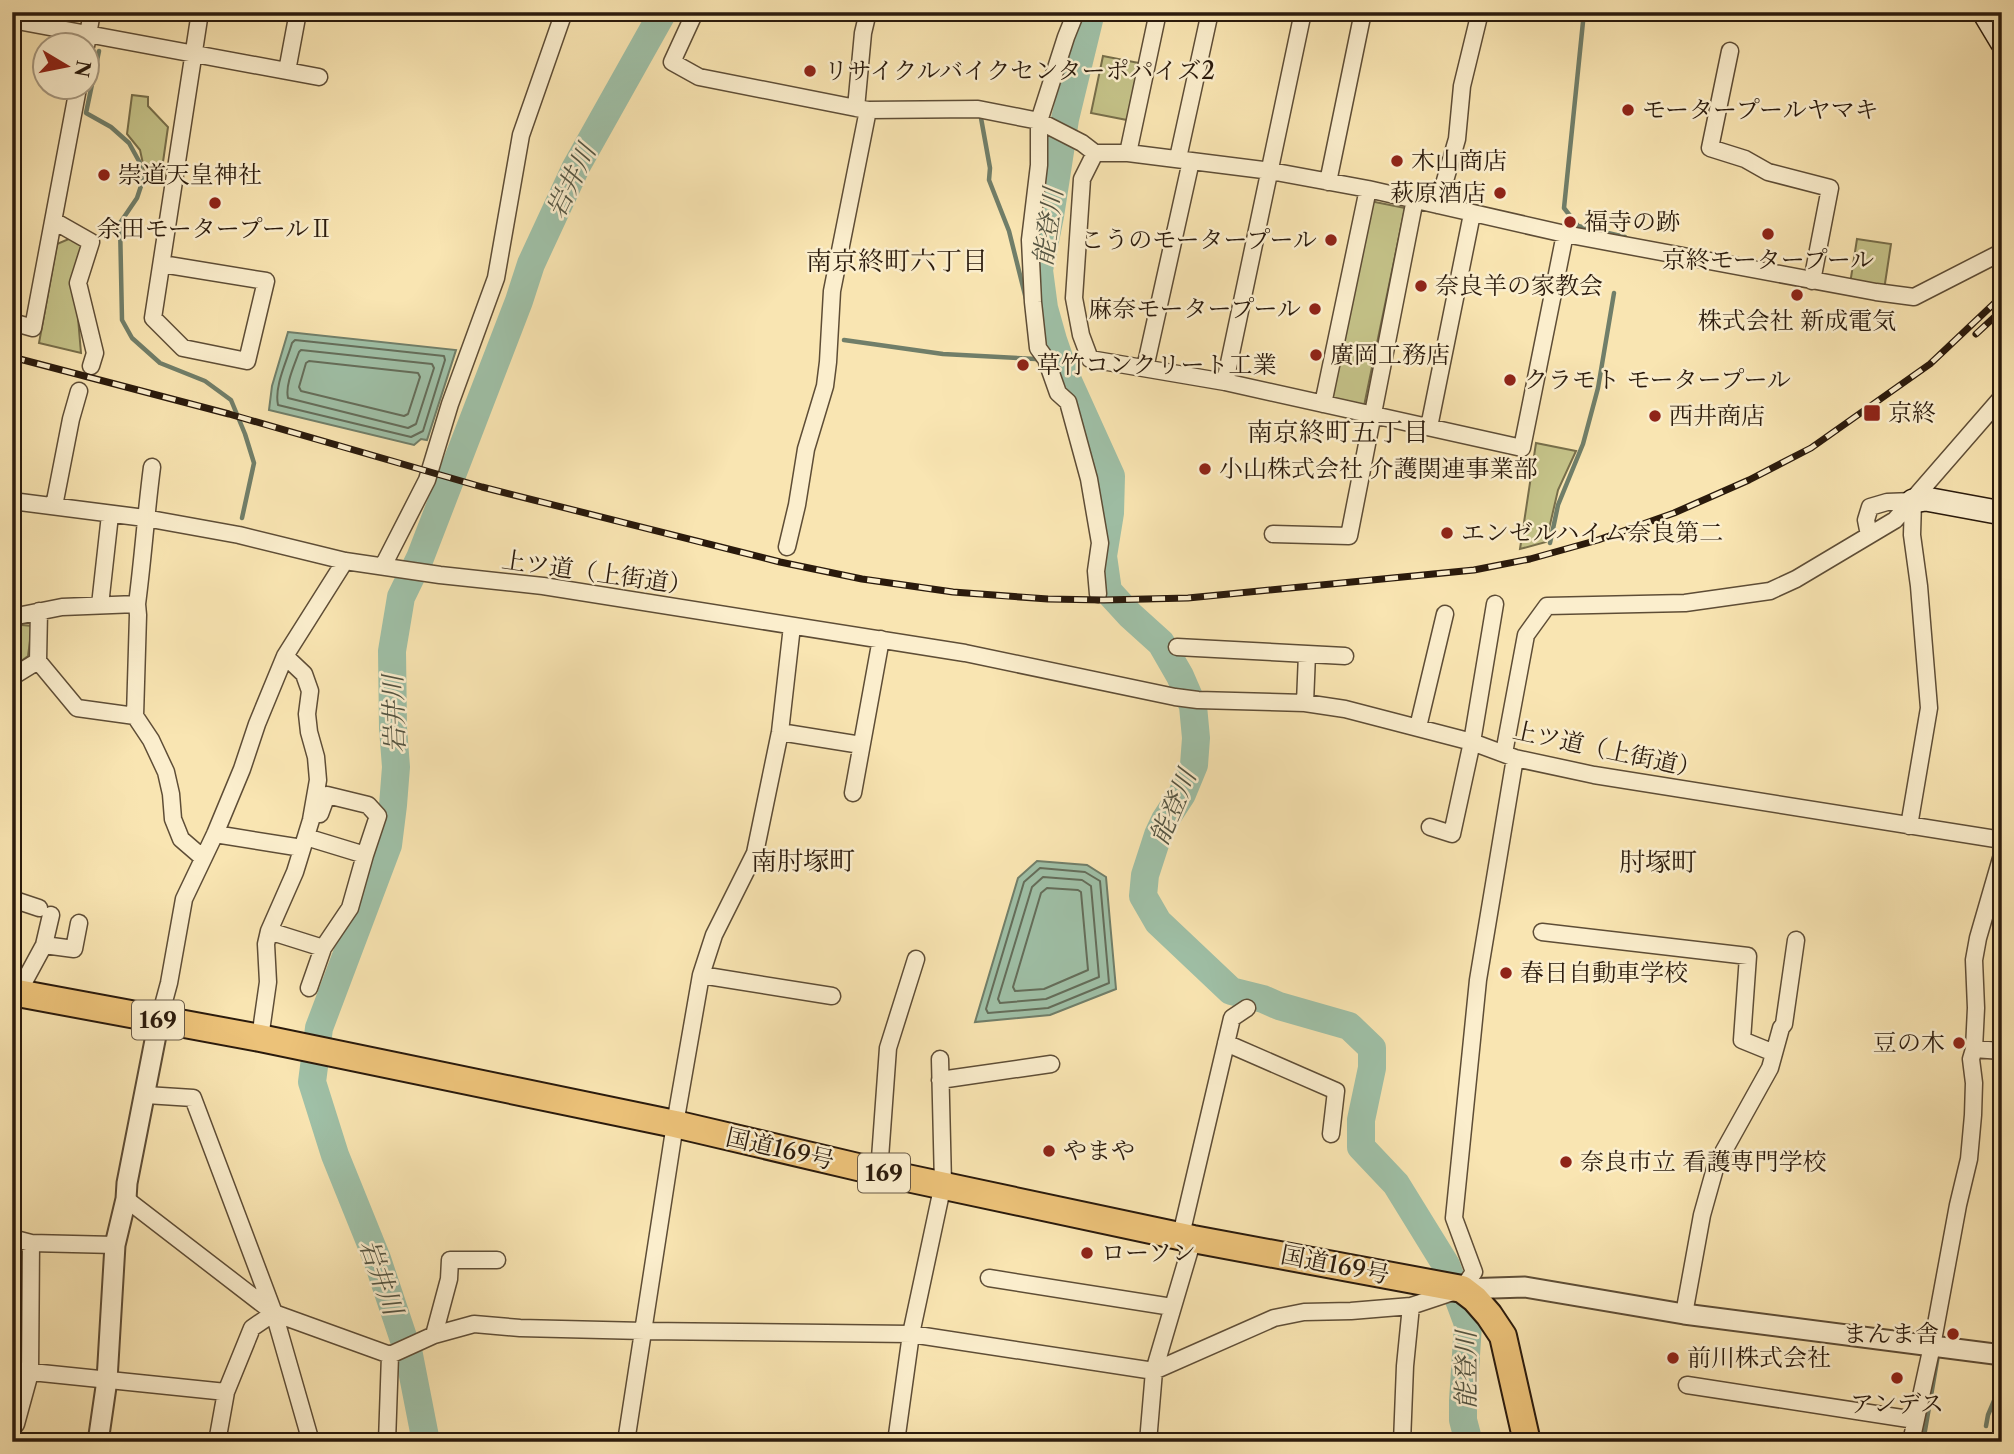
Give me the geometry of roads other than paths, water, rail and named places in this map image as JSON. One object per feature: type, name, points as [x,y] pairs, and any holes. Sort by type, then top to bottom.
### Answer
[{"type":"highway","name":"国道169号","points":[[15,992],[260,1038],[675,1124],[879,1172],[1187,1237],[1462,1289]]},
{"type":"highway","points":[[1462,1289],[1489,1315],[1503,1336],[1527,1442]]},
{"type":"main road","points":[[1984,12],[2002,42]]},
{"type":"main road","points":[[1913,501],[1927,499],[2002,513]]},
{"type":"street","points":[[88,32],[92,12]]},
{"type":"street","points":[[162,264],[265,281],[247,361],[183,348],[153,318],[200,12]]},
{"type":"street","points":[[287,71],[298,12]]},
{"type":"street","points":[[383,566],[427,480],[450,404],[496,278],[521,135],[564,12]]},
{"type":"street","points":[[695,12],[672,62],[699,77],[862,109],[978,109],[1043,124],[1089,148],[1271,171],[1415,199],[1565,234],[1812,281],[1914,297],[2002,252]]},
{"type":"street","points":[[787,547],[806,449],[825,386],[832,291],[862,109],[863,33],[867,12]]},
{"type":"street","points":[[1076,12],[1066,37],[1043,124],[1030,240],[1038,348],[1046,359],[1058,393],[1068,402],[1089,479],[1100,543],[1096,571],[1098,594]]},
{"type":"street","points":[[1128,153],[1158,12]]},
{"type":"street","points":[[1145,368],[1210,12]]},
{"type":"street","points":[[1226,382],[1303,12]]},
{"type":"street","points":[[1328,182],[1363,12]]},
{"type":"street","points":[[1438,205],[1457,139],[1462,86],[1479,12]]},
{"type":"street","points":[[12,20],[57,32]]},
{"type":"street","points":[[102,42],[192,53],[319,77]]},
{"type":"street","points":[[1730,51],[1710,148],[1745,159],[1768,172],[1830,188],[1812,281]]},
{"type":"street","points":[[12,322],[33,328],[75,102]]},
{"type":"street","points":[[1089,148],[1082,179],[1074,298],[1081,335],[1090,359],[1226,382],[1522,448],[1565,234]]},
{"type":"street","points":[[1323,404],[1368,189]]},
{"type":"street","points":[[1273,534],[1349,537],[1415,199]]},
{"type":"street","points":[[1429,427],[1472,214]]},
{"type":"street","points":[[54,221],[91,242],[78,284],[94,353],[91,366]]},
{"type":"street","points":[[54,506],[79,391]]},
{"type":"street","points":[[1462,1289],[1474,1272],[1454,1218],[1455,1205],[1478,980],[1526,635],[1547,606],[1685,603],[1770,591],[1796,579],[1895,520],[2002,397]]},
{"type":"street","points":[[152,467],[137,604],[135,716],[151,740],[166,772],[173,820],[181,839],[203,858]]},
{"type":"street","name":"上ツ道（上街道）","points":[[12,501],[145,518],[239,535],[345,561],[543,586],[965,653],[1178,697],[1305,702],[1418,727],[1510,756],[1620,779],[2002,840]]},
{"type":"street","points":[[1869,535],[1866,520],[1870,507],[1886,502],[1913,501]]},
{"type":"street","points":[[1909,826],[1930,708],[1912,536],[1913,501]]},
{"type":"street","points":[[100,605],[110,515]]},
{"type":"street","points":[[98,1442],[107,1381],[115,1245],[184,899],[215,834],[285,656],[345,561]]},
{"type":"street","points":[[12,617],[62,607],[137,604]]},
{"type":"street","points":[[1430,827],[1452,834],[1472,742],[1495,604]]},
{"type":"street","points":[[39,611],[38,661],[77,708],[135,716]]},
{"type":"street","points":[[1418,727],[1445,614]]},
{"type":"street","points":[[626,1442],[701,975],[714,935],[755,853],[780,732],[792,626]]},
{"type":"street","points":[[853,793],[881,639]]},
{"type":"street","points":[[1177,647],[1345,656]]},
{"type":"street","points":[[1305,702],[1307,653]]},
{"type":"street","points":[[260,1038],[268,982],[265,944],[295,872],[311,820],[318,780],[307,714],[310,691],[304,674],[285,656]]},
{"type":"street","points":[[12,677],[38,661]]},
{"type":"street","points":[[780,732],[861,745]]},
{"type":"street","points":[[309,988],[323,948],[350,908],[378,816],[368,805],[327,795],[318,819],[311,820]]},
{"type":"street","points":[[215,834],[304,842],[365,855]]},
{"type":"street","points":[[1911,1442],[1969,1159],[1974,1083],[1971,1059],[1974,1049],[1976,996],[1974,960],[2002,855]]},
{"type":"street","points":[[12,899],[45,912],[44,945],[15,992]]},
{"type":"street","points":[[44,945],[74,949],[79,923]]},
{"type":"street","points":[[269,931],[323,948]]},
{"type":"street","points":[[1542,932],[1751,950],[1742,1040],[1774,1053]]},
{"type":"street","points":[[1684,1314],[1702,1215],[1716,1166],[1770,1068],[1785,1020],[1796,940]]},
{"type":"street","points":[[879,1172],[888,1048],[916,959]]},
{"type":"street","points":[[701,975],[832,996]]},
{"type":"street","points":[[1148,1442],[1154,1371],[1172,1307],[1226,1043],[1232,1018],[1247,1008]]},
{"type":"street","points":[[1226,1043],[1336,1091],[1331,1134]]},
{"type":"street","points":[[1974,1049],[2002,1051]]},
{"type":"street","points":[[897,1442],[911,1334],[943,1184],[940,1059]]},
{"type":"street","points":[[940,1080],[1051,1064]]},
{"type":"street","points":[[146,1095],[193,1098],[274,1313],[311,1442]]},
{"type":"street","points":[[126,1199],[274,1313],[395,1353],[430,1337],[474,1324],[643,1331],[911,1334],[1154,1371],[1274,1318],[1304,1312],[1411,1306],[1462,1289],[1525,1287],[1684,1314],[2002,1355]]},
{"type":"street","points":[[12,1238],[31,1243],[115,1245]]},
{"type":"street","points":[[12,1429],[16,1424],[30,1373],[31,1243]]},
{"type":"street","points":[[430,1337],[449,1279],[450,1260],[497,1260]]},
{"type":"street","points":[[989,1278],[1172,1307]]},
{"type":"street","points":[[1402,1442],[1411,1306]]},
{"type":"street","points":[[217,1442],[226,1392],[251,1328],[274,1313]]},
{"type":"street","points":[[387,1442],[395,1353]]},
{"type":"street","points":[[12,1370],[226,1392]]},
{"type":"street","points":[[1688,1385],[1915,1420]]},
{"type":"water","points":[[288,332],[456,350],[427,440],[421,439],[414,445],[269,410],[272,386]]},
{"type":"water","points":[[1037,861],[1087,865],[1106,877],[1116,989],[1050,1015],[975,1022],[1018,878]]},
{"type":"waterway","name":"岩井川","points":[[426,1442],[409,1355],[377,1259],[335,1155],[312,1082],[319,1028],[388,845],[396,767],[392,651],[401,597],[420,558],[531,264],[576,167],[663,12]]},
{"type":"waterway","name":"能登川","points":[[1091,12],[1065,119],[1039,270],[1044,308],[1064,372],[1111,476],[1110,513],[1103,556],[1108,591],[1161,643],[1193,706],[1196,738],[1194,765],[1182,794],[1158,835],[1145,875],[1143,896],[1158,922],[1231,991],[1349,1026],[1372,1048],[1372,1068],[1361,1120],[1361,1147],[1396,1184],[1446,1265],[1468,1324],[1463,1420],[1470,1442]]},
{"type":"waterway","points":[[1584,12],[1564,208],[1578,226],[1625,237]]},
{"type":"waterway","points":[[88,102],[86,113],[111,127],[129,143],[140,163],[142,183],[137,198],[120,223],[122,320],[132,338],[160,363],[205,381],[231,400],[254,463],[242,518]]},
{"type":"waterway","points":[[981,118],[990,168],[989,180],[1009,231],[1026,299]]},
{"type":"waterway","points":[[1550,543],[1558,505],[1583,444],[1598,388],[1614,293]]},
{"type":"waterway","points":[[844,340],[943,354],[1036,359],[1040,362]]},
{"type":"waterway","points":[[1923,1442],[1940,1355]]},
{"type":"waterway","points":[[1986,1426],[2002,1382]]},
{"type":"railway","points":[[12,357],[229,414],[482,487],[780,562],[862,579],[953,592],[1048,599],[1188,598],[1474,570],[1530,559],[1598,540],[1674,513],[1749,480],[1811,448],[1930,364],[2002,296]]},
{"type":"railway","points":[[1976,334],[2002,310]]},
{"type":"place","name":"リサイクルバイクセンターポパイズ2","points":[[810,71]]},
{"type":"place","name":"モータープールヤマキ","points":[[1628,110]]},
{"type":"place","name":"木山商店","points":[[1397,161]]},
{"type":"place","name":"崇道天皇神社","points":[[104,175]]},
{"type":"place","name":"萩原酒店","points":[[1500,193]]},
{"type":"place","name":"余田モータープールⅡ","points":[[215,203]]},
{"type":"place","name":"福寺の跡","points":[[1570,222]]},
{"type":"place","name":"京終モータープール","points":[[1768,234]]},
{"type":"place","name":"こうのモータープール","points":[[1331,240]]},
{"type":"place","name":"奈良羊の家教会","points":[[1421,286]]},
{"type":"place","name":"株式会社 新成電気","points":[[1797,295]]},
{"type":"place","name":"麻奈モータープール","points":[[1315,309]]},
{"type":"place","name":"廣岡工務店","points":[[1316,355]]},
{"type":"place","name":"草竹コンクリート工業","points":[[1023,365]]},
{"type":"place","name":"クラモト モータープール","points":[[1510,380]]},
{"type":"place","name":"京終","points":[[1872,413]]},
{"type":"place","name":"西井商店","points":[[1655,416]]},
{"type":"place","name":"小山株式会社 介護関連事業部","points":[[1205,469]]},
{"type":"place","name":"エンゼルハイム奈良第二","points":[[1447,533]]},
{"type":"place","name":"春日自動車学校","points":[[1506,973]]},
{"type":"place","name":"豆の木","points":[[1959,1043]]},
{"type":"place","name":"やまや","points":[[1049,1151]]},
{"type":"place","name":"奈良市立 看護専門学校","points":[[1566,1162]]},
{"type":"place","name":"ローソン","points":[[1087,1253]]},
{"type":"place","name":"まんま舎","points":[[1953,1334]]},
{"type":"place","name":"前川株式会社","points":[[1673,1358]]},
{"type":"place","name":"アンデス","points":[[1897,1378]]},
{"type":"district","name":"南京終町六丁目","points":[[897,261]]},
{"type":"district","name":"南京終町五丁目","points":[[1338,432]]},
{"type":"district","name":"南肘塚町","points":[[803,861]]},
{"type":"district","name":"肘塚町","points":[[1658,862]]}]
